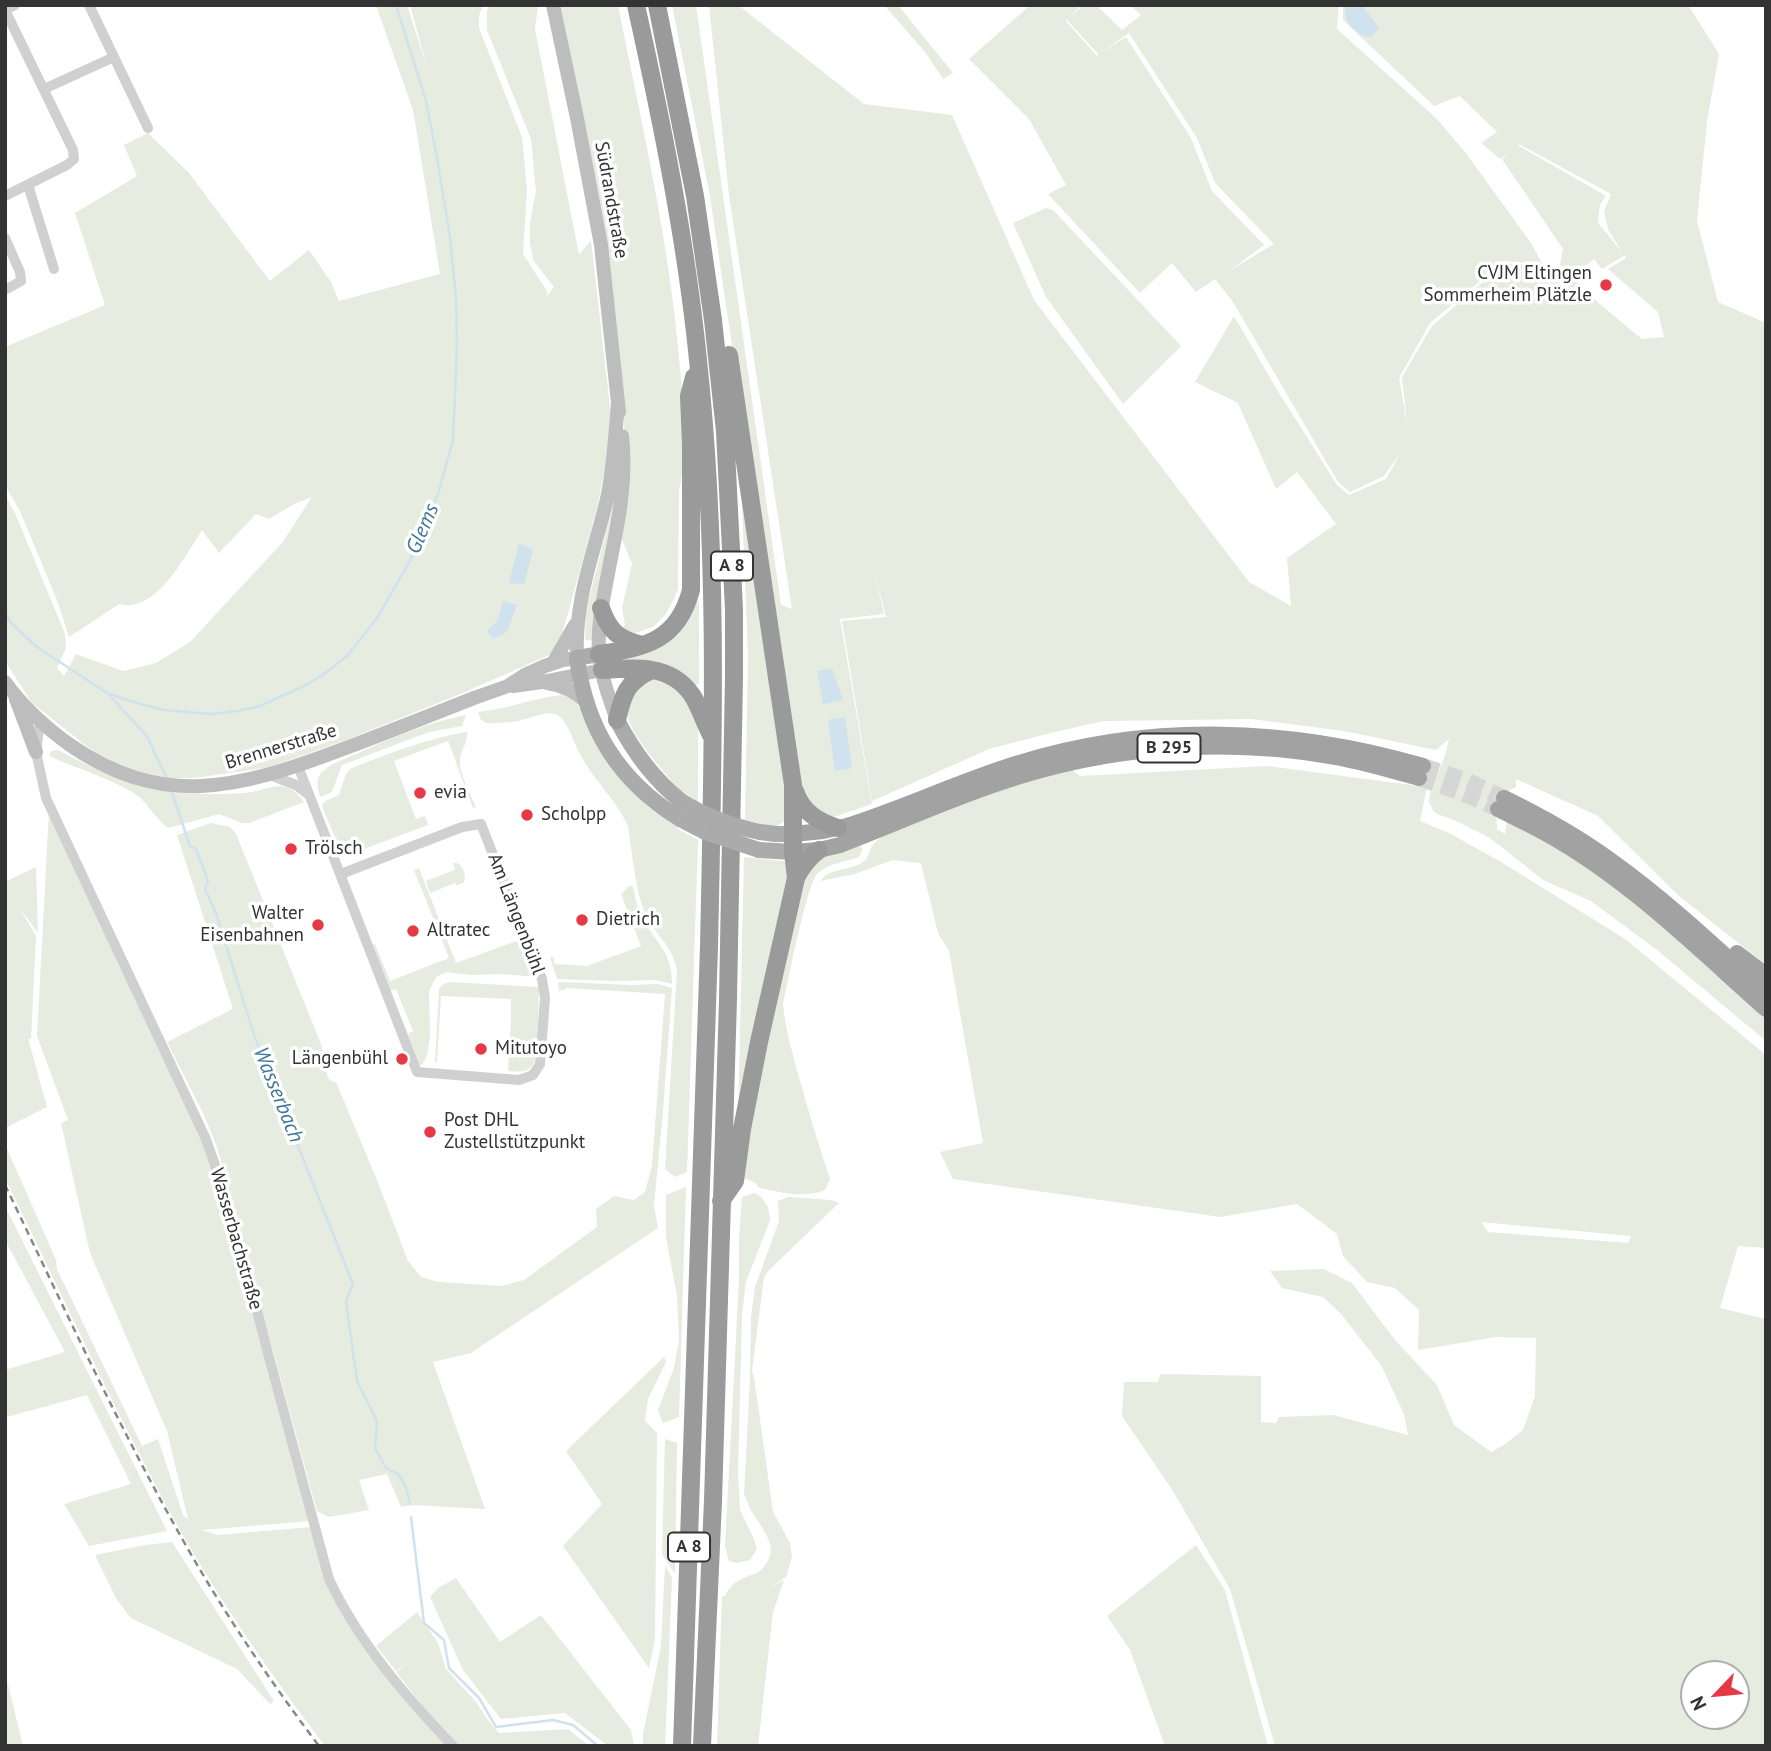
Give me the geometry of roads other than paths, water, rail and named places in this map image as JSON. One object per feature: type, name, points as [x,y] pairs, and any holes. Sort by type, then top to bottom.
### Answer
[{"type":"highway","name":"A 8","points":[[636,5],[673,180],[698,360],[709,491],[713,618],[713,739],[704,1130],[682,1746]]},
{"type":"highway","name":"A 8","points":[[657,5],[695,196],[713,320],[728,464],[734,623],[730,893],[713,1501],[702,1746]]},
{"type":"highway","name":"A 8","points":[[713,320],[727,343],[793,785],[793,834]]},
{"type":"highway","points":[[600,662],[662,637],[679,621],[688,604],[691,590],[689,396],[698,360]]},
{"type":"highway","points":[[601,608],[614,632],[630,642],[642,645]]},
{"type":"highway","points":[[600,662],[652,670],[674,678],[693,697],[713,739]]},
{"type":"highway","points":[[617,720],[626,690],[632,682],[652,670]]},
{"type":"highway","name":"B 295","points":[[793,834],[858,828],[1037,771],[1088,758],[1138,751],[1181,747],[1283,750],[1421,772]]},
{"type":"highway","name":"A 8","points":[[793,785],[807,812],[821,822],[858,828]]},
{"type":"highway","points":[[1766,993],[1633,877],[1557,826],[1501,804],[1614,878],[1766,1009]]},
{"type":"highway","name":"B 295","points":[[793,852],[819,850],[858,828]]},
{"type":"highway","points":[[793,834],[796,878]]},
{"type":"highway","points":[[721,1201],[735,1181],[759,1042],[796,878],[810,856],[819,850]]},
{"type":"highway","points":[[1695,929],[1718,938],[1766,975]]},
{"type":"main road","name":"Südrandstraße","points":[[553,5],[601,245],[624,454],[619,517],[601,608],[600,662]]},
{"type":"main road","name":"Südrandstraße","points":[[578,666],[576,623],[582,588],[611,477],[618,403]]},
{"type":"main road","points":[[553,663],[576,623]]},
{"type":"main road","points":[[578,666],[600,662]]},
{"type":"main road","name":"B 295","points":[[600,662],[605,687],[627,739],[657,779],[681,801],[733,826],[760,832],[793,834]]},
{"type":"main road","name":"Brennerstraße","points":[[508,686],[553,663],[578,666]]},
{"type":"main road","name":"B 295","points":[[578,666],[586,702],[603,743],[626,775],[656,803],[705,832],[759,850],[793,852]]},
{"type":"main road","name":"Brennerstraße","points":[[10,688],[40,721],[81,752],[102,764],[122,773],[159,783],[215,786],[270,775],[298,766],[474,698],[508,686],[542,682],[578,666]]},
{"type":"main road","points":[[542,682],[569,689],[586,702]]},
{"type":"main road","points":[[10,688],[36,752]]},
{"type":"street","points":[[5,196],[67,166],[74,159],[73,150],[5,10],[15,5]]},
{"type":"street","points":[[89,5],[148,128]]},
{"type":"street","points":[[44,89],[114,57]]},
{"type":"street","points":[[28,185],[54,269]]},
{"type":"street","points":[[5,238],[20,272],[21,281],[5,290]]},
{"type":"street","name":"Wasserbachstraße","points":[[40,721],[36,752],[46,798],[205,1137],[218,1171],[246,1265],[330,1579],[339,1600],[366,1643],[453,1746]]},
{"type":"street","name":"Am Längenbühl","points":[[298,766],[417,1072],[519,1080],[533,1075],[540,1064],[545,998],[542,979],[481,824],[462,827],[341,874]]},
{"type":"street","points":[[270,775],[296,785],[309,795]]},
{"type":"water","points":[[1347,5],[1362,5],[1379,28],[1372,37],[1351,27],[1346,17]]},
{"type":"water","points":[[519,543],[533,550],[524,584],[509,583]]},
{"type":"water","points":[[503,601],[517,605],[507,632],[493,639],[487,631],[497,621]]},
{"type":"water","points":[[832,668],[843,700],[823,704],[817,671]]},
{"type":"water","points":[[845,717],[852,768],[835,771],[828,720]]},
{"type":"waterway","name":"Glems","points":[[5,611],[10,622],[37,647],[107,693],[164,710],[210,714],[260,706],[306,685],[348,655],[377,618],[410,561],[438,494],[453,440],[457,345],[450,237],[437,158],[426,101],[396,5]]},
{"type":"waterway","name":"Wasserbach","points":[[109,695],[147,736],[168,781]]},
{"type":"waterway","name":"Wasserbach","points":[[171,790],[190,846],[196,849],[208,881],[205,889],[216,913],[254,1035],[353,1284],[346,1301],[357,1381],[377,1421],[375,1448],[386,1468],[398,1474],[405,1485],[410,1503]]},
{"type":"waterway","name":"Wasserbach","points":[[411,1517],[424,1623],[444,1640],[449,1668],[479,1698],[496,1727],[553,1720],[573,1725],[598,1746]]},
{"type":"tunnel","points":[[1423,766],[1468,781],[1504,798]]},
{"type":"tunnel","points":[[1419,778],[1498,809]]},
{"type":"railway","points":[[5,1185],[114,1410],[184,1542],[248,1646],[319,1746]]},
{"type":"place","name":"CVJM Eltingen Sommerheim Plätzle","points":[[1606,285]]},
{"type":"place","name":"evia","points":[[420,793]]},
{"type":"place","name":"Scholpp","points":[[527,815]]},
{"type":"place","name":"Trölsch","points":[[291,849]]},
{"type":"place","name":"Dietrich","points":[[582,920]]},
{"type":"place","name":"Walter Eisenbahnen","points":[[318,925]]},
{"type":"place","name":"Altratec","points":[[413,931]]},
{"type":"place","name":"Mitutoyo","points":[[481,1049]]},
{"type":"place","name":"Längenbühl","points":[[402,1059]]},
{"type":"place","name":"Post DHL Zustellstützpunkt","points":[[430,1132]]}]
